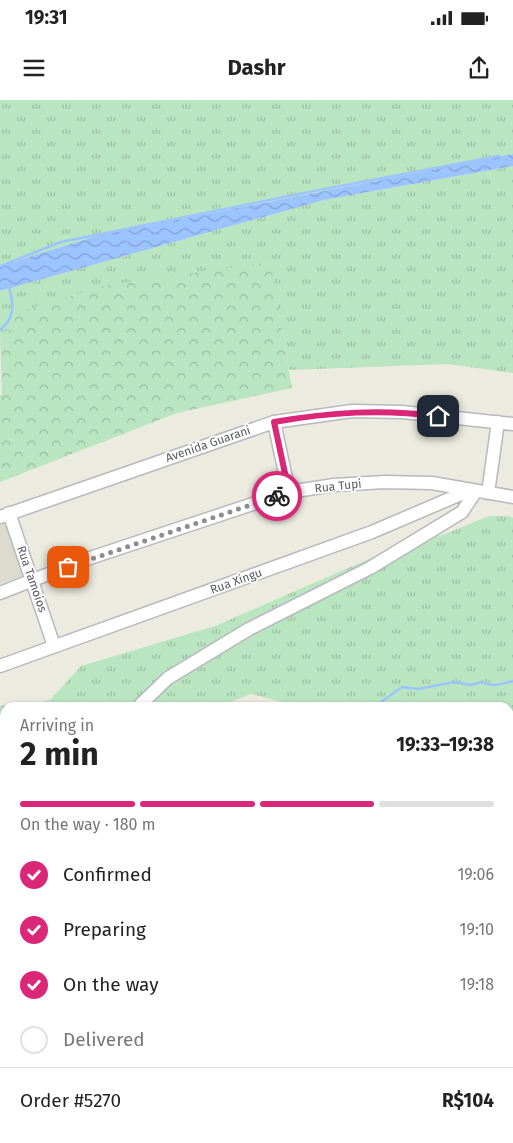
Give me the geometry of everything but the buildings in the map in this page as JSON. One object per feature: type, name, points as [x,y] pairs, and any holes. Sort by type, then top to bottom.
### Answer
[{"type":"street","name":"Avenida Guarani","points":[[5,515],[274,422],[352,411],[402,412],[513,424]]},
{"type":"street","points":[[274,422],[289,492]]},
{"type":"street","points":[[143,702],[168,678],[249,629],[370,568],[462,512],[478,492],[498,422]]},
{"type":"street","name":"Rua Tupi","points":[[0,593],[84,560],[289,492],[334,485],[385,482],[432,484],[513,497]]},
{"type":"street","name":"Rua Xingu","points":[[0,666],[478,492]]},
{"type":"street","name":"Rua Tamoios","points":[[5,515],[34,581],[54,646]]},
{"type":"shaded area","points":[[5,523],[24,576],[0,584],[0,524]]},
{"type":"green space","points":[[0,100],[513,100],[513,154],[99,235],[0,266]]},
{"type":"green space","points":[[513,166],[513,373],[447,364],[289,370],[269,262],[12,314],[19,326],[0,334],[0,291],[324,200]]},
{"type":"green space","points":[[270,262],[292,388],[177,413],[0,482],[0,396],[2,393],[0,334],[18,326],[12,314],[107,285]]},
{"type":"green space","points":[[489,516],[508,516],[513,518],[513,702],[282,702],[251,694],[230,702],[39,702],[51,699],[81,666],[215,626],[399,546],[445,534]]},
{"type":"water","points":[[513,154],[513,166],[324,200],[0,291],[0,266],[99,235]]},
{"type":"waterway","points":[[0,266],[61,242],[499,156]]},
{"type":"waterway","points":[[0,330],[11,316],[12,300],[9,287]]},
{"type":"waterway","points":[[381,702],[402,687],[418,689],[454,682],[471,685],[481,682],[493,685],[513,681]]},
{"type":"way so far","points":[[68,567],[277,496]]},
{"type":"route","points":[[277,496],[289,492],[274,422],[316,414],[352,411],[402,412],[438,416]]}]
